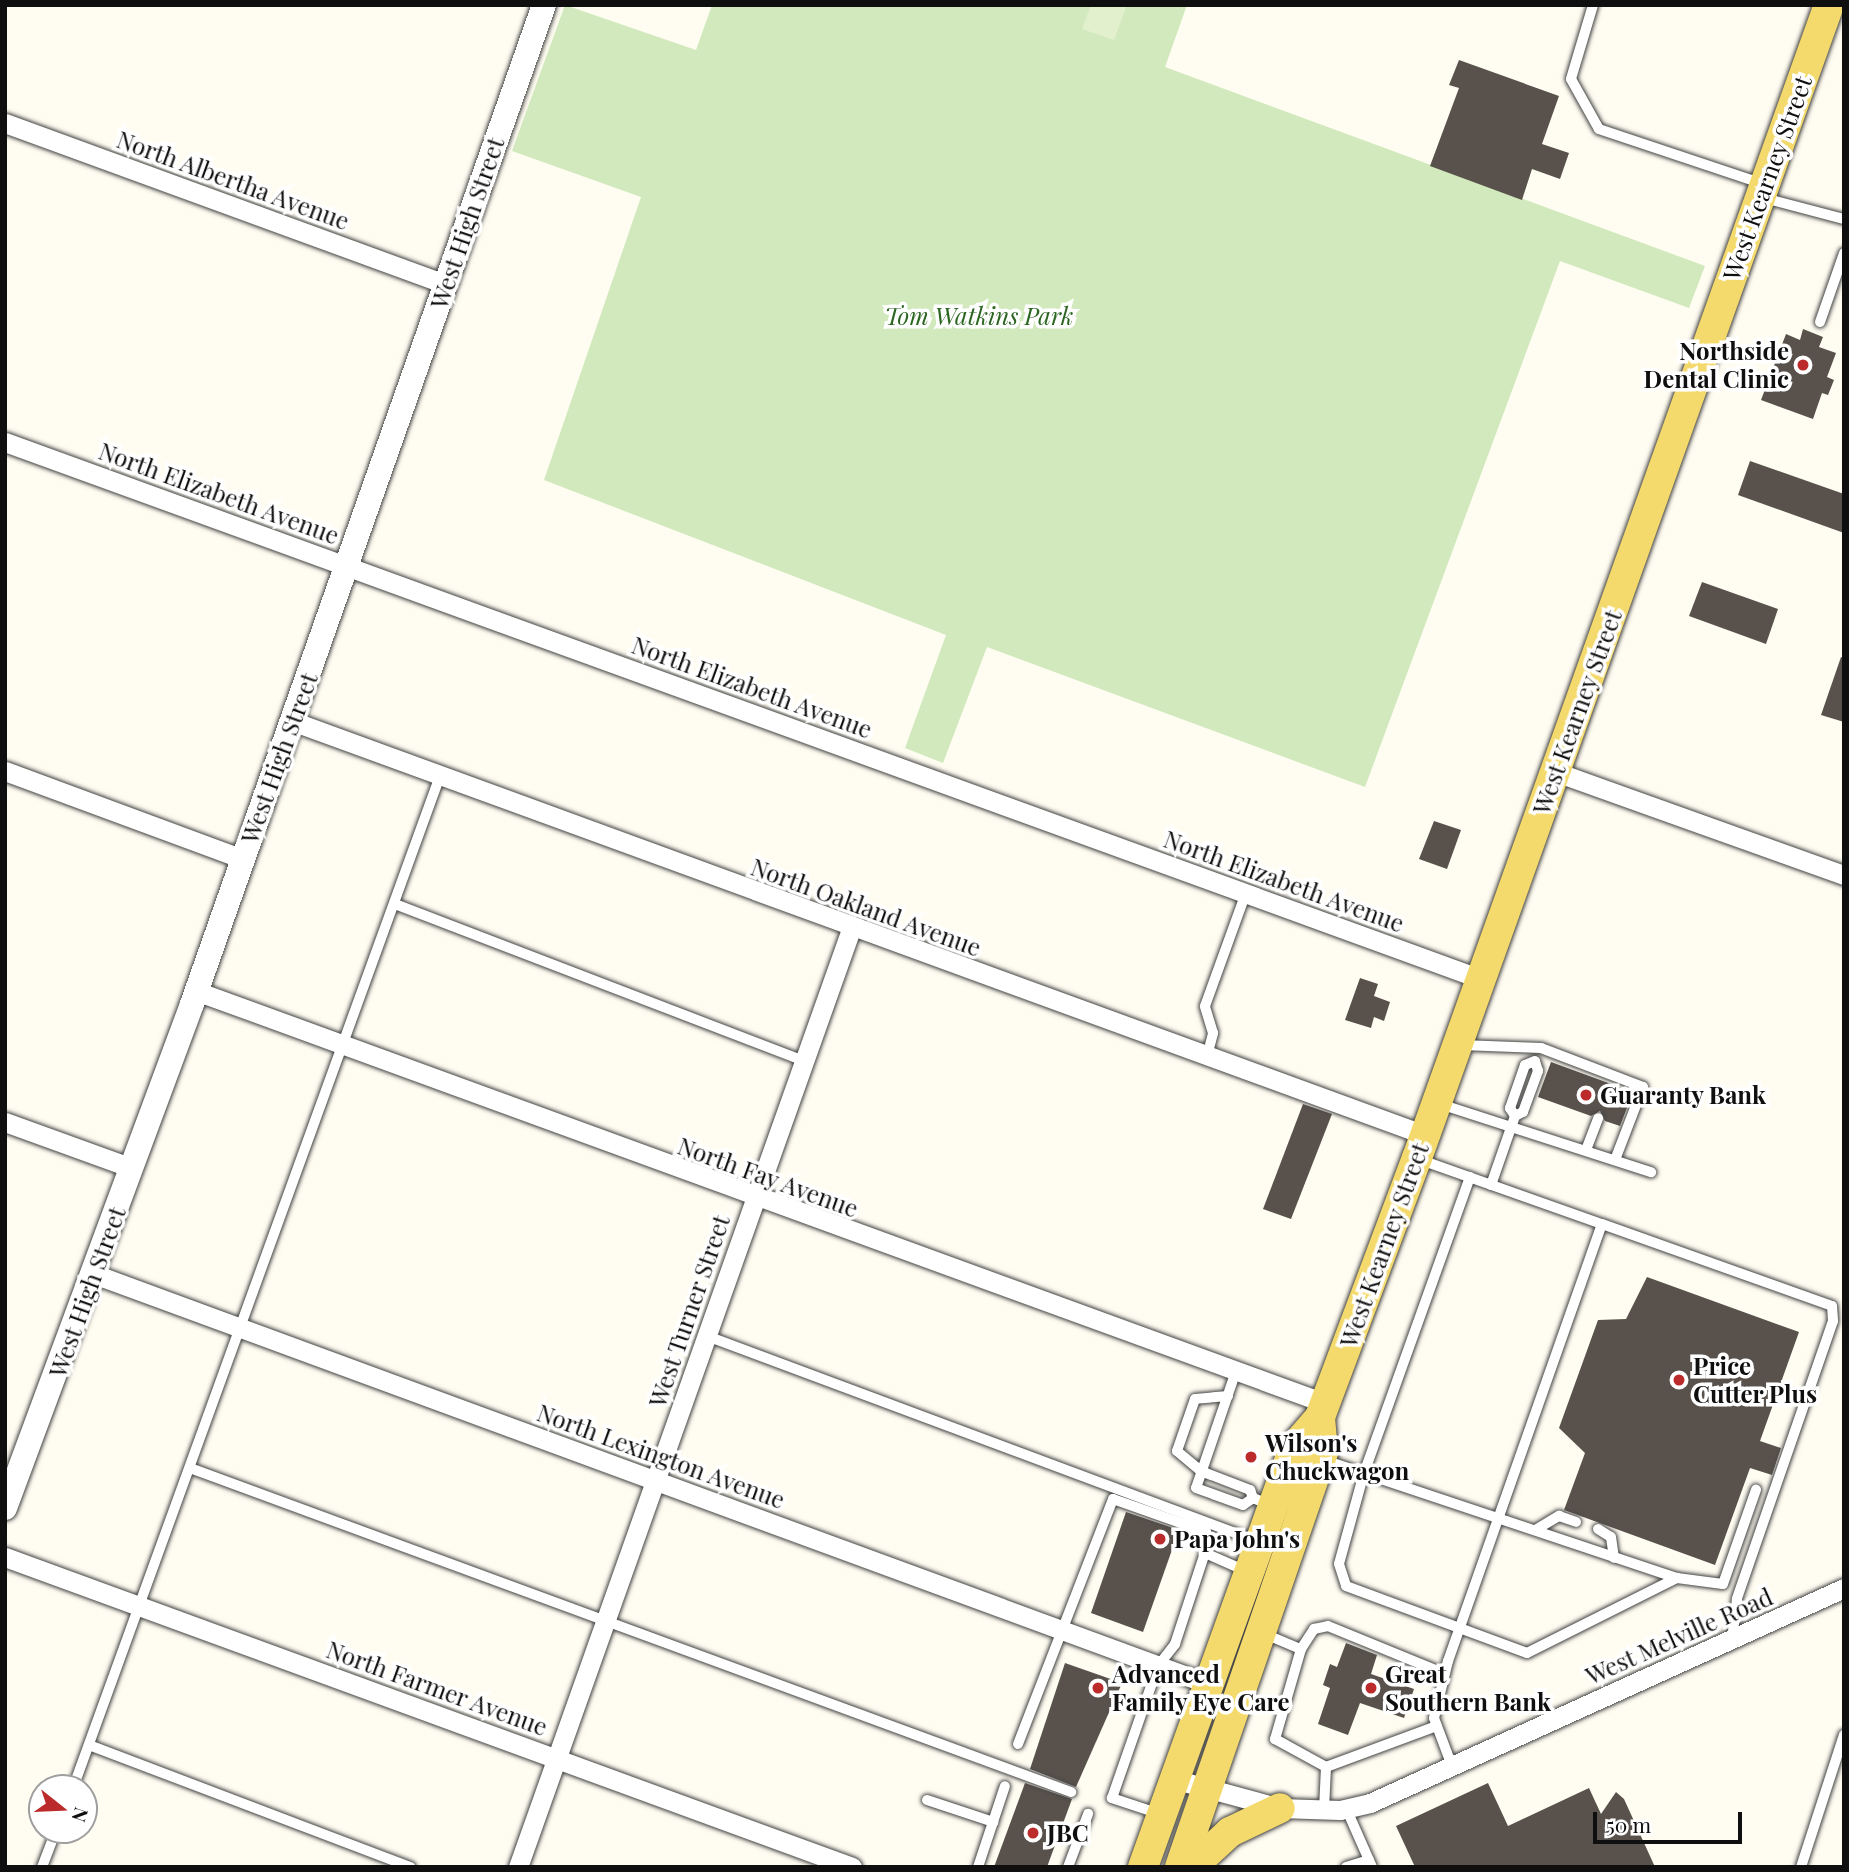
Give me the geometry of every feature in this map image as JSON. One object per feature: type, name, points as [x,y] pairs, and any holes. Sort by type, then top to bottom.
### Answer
[{"type":"main road","name":"West Kearney Street","points":[[1180,1867],[1320,1458],[1323,1410],[1437,1103],[1829,5]]},
{"type":"main road","name":"West Kearney Street","points":[[1143,1867],[1177,1780],[1250,1573],[1263,1502],[1294,1447],[1323,1410]]},
{"type":"main road","points":[[1192,1867],[1230,1832],[1280,1808]]},
{"type":"street","name":"West High Street","points":[[5,1508],[94,1274],[196,991],[544,5]]},
{"type":"street","name":"North Albertha Avenue","points":[[5,122],[445,284]]},
{"type":"street","name":"North Elizabeth Avenue","points":[[5,442],[1481,979]]},
{"type":"street","name":"North Oakland Avenue","points":[[292,721],[851,929],[1207,1056],[1421,1146]]},
{"type":"street","points":[[5,771],[243,859]]},
{"type":"street","points":[[1556,772],[1844,875]]},
{"type":"street","name":"West Turner Street","points":[[518,1867],[851,929]]},
{"type":"street","name":"North Fay Avenue","points":[[196,991],[754,1199],[1235,1374],[1323,1410]]},
{"type":"street","points":[[5,1122],[132,1168]]},
{"type":"street","name":"North Lexington Avenue","points":[[94,1274],[1210,1685]]},
{"type":"street","name":"North Farmer Avenue","points":[[5,1557],[852,1867]]},
{"type":"street","name":"West Melville Road","points":[[1177,1780],[1280,1808],[1346,1808],[1399,1792],[1844,1588]]},
{"type":"lane","points":[[1593,5],[1571,79],[1599,129],[1844,219]]},
{"type":"lane","points":[[1820,322],[1844,253]]},
{"type":"lane","points":[[78,1774],[242,1329],[440,776]]},
{"type":"lane","points":[[1207,1056],[1213,1033],[1205,1006],[1246,893]]},
{"type":"lane","points":[[395,904],[803,1061]]},
{"type":"lane","points":[[1458,1044],[1541,1048],[1612,1080],[1643,1087],[1615,1160]]},
{"type":"lane","points":[[1491,1185],[1513,1121],[1523,1112],[1538,1071],[1535,1061],[1541,1048]]},
{"type":"lane","points":[[1437,1103],[1513,1121],[1651,1172]]},
{"type":"lane","points":[[1586,1150],[1598,1118]]},
{"type":"lane","points":[[1421,1146],[1470,1177],[1832,1306],[1833,1321],[1737,1599],[1732,1639]]},
{"type":"lane","points":[[1470,1177],[1364,1473],[1339,1564],[1346,1587],[1460,1631],[1527,1653],[1677,1578]]},
{"type":"lane","points":[[1451,1766],[1434,1718],[1446,1674],[1503,1516],[1602,1224]]},
{"type":"lane","points":[[707,1336],[1246,1537]]},
{"type":"lane","points":[[1235,1374],[1196,1488],[1243,1505],[1263,1502]]},
{"type":"lane","points":[[1228,1396],[1195,1399],[1177,1451],[1201,1471],[1250,1490],[1263,1502]]},
{"type":"lane","points":[[1320,1458],[1503,1516],[1614,1558],[1677,1578],[1723,1584],[1756,1490]]},
{"type":"lane","points":[[190,1468],[607,1618],[1071,1792]]},
{"type":"lane","points":[[1018,1744],[1060,1628],[1113,1499],[1206,1532],[1205,1553],[1175,1644],[1158,1666],[1112,1798],[1164,1815]]},
{"type":"lane","points":[[1537,1530],[1559,1516],[1576,1522]]},
{"type":"lane","points":[[1598,1529],[1611,1537],[1614,1558]]},
{"type":"lane","points":[[1205,1553],[1250,1573]]},
{"type":"lane","points":[[1437,1726],[1326,1767],[1275,1739],[1301,1649],[1314,1629],[1328,1626],[1446,1674]]},
{"type":"lane","points":[[1261,1632],[1301,1649]]},
{"type":"lane","points":[[1801,1867],[1844,1735]]},
{"type":"lane","points":[[89,1745],[411,1867]]},
{"type":"lane","points":[[1324,1810],[1326,1767]]},
{"type":"lane","points":[[978,1867],[1005,1786]]},
{"type":"lane","points":[[927,1800],[993,1822]]},
{"type":"lane","points":[[1346,1808],[1371,1863],[1346,1867]]},
{"type":"lane","points":[[1068,1867],[1088,1814]]},
{"type":"lane","points":[[42,1867],[51,1844]]},
{"type":"green space","name":"Tom Watkins Park","points":[[565,5],[696,50],[712,5],[1187,5],[1165,67],[1705,266],[1689,308],[1560,261],[1365,787],[987,647],[943,763],[905,748],[946,635],[544,480],[641,197],[512,151]]},
{"type":"green space","points":[[1091,5],[1127,5],[1114,40],[1082,29]]},
{"type":"building","points":[[1459,60],[1559,96],[1542,144],[1569,153],[1560,179],[1532,169],[1522,200],[1430,166],[1459,88],[1449,85]]},
{"type":"building","name":"Northside Dental Clinic","points":[[1803,329],[1823,337],[1819,347],[1836,353],[1827,377],[1834,380],[1828,395],[1822,393],[1813,419],[1761,400],[1786,334],[1800,340]]},
{"type":"building","points":[[1750,461],[1844,494],[1844,533],[1738,495]]},
{"type":"building","points":[[1702,582],[1778,609],[1766,644],[1689,616]]},
{"type":"building","points":[[1841,657],[1844,658],[1844,722],[1821,715]]},
{"type":"building","points":[[1434,821],[1461,830],[1447,869],[1419,859]]},
{"type":"building","points":[[1360,978],[1378,984],[1374,996],[1390,1002],[1384,1021],[1374,1017],[1371,1028],[1345,1020]]},
{"type":"building","name":"Guaranty Bank","points":[[1551,1062],[1633,1092],[1620,1126],[1605,1121],[1600,1111],[1591,1116],[1538,1097]]},
{"type":"building","points":[[1303,1104],[1332,1114],[1291,1219],[1263,1209]]},
{"type":"building","name":"Price Cutter Plus","points":[[1647,1277],[1799,1332],[1760,1441],[1781,1448],[1772,1475],[1750,1468],[1715,1565],[1564,1510],[1585,1453],[1559,1428],[1598,1320],[1626,1319]]},
{"type":"building","points":[[1126,1512],[1179,1530],[1143,1632],[1091,1613]]},
{"type":"building","name":"Great Southern Bank","points":[[1346,1643],[1377,1655],[1371,1674],[1414,1689],[1404,1718],[1360,1703],[1348,1735],[1318,1724],[1330,1688],[1323,1685],[1330,1664],[1337,1667]]},
{"type":"building","points":[[1065,1663],[1122,1683],[1076,1787],[1030,1769]]},
{"type":"building","name":"JBC","points":[[1025,1783],[1072,1799],[1047,1867],[994,1867]]},
{"type":"building","points":[[1488,1783],[1508,1826],[1589,1788],[1601,1814],[1616,1792],[1624,1799],[1655,1867],[1415,1867],[1396,1826]]},
{"type":"place","name":"Northside Dental Clinic","points":[[1803,365]]},
{"type":"place","name":"Guaranty Bank","points":[[1586,1095]]},
{"type":"place","name":"Price Cutter Plus","points":[[1679,1380]]},
{"type":"place","name":"Wilson's Chuckwagon","points":[[1251,1457]]},
{"type":"place","name":"Papa John's","points":[[1160,1539]]},
{"type":"place","name":"Advanced Family Eye Care","points":[[1098,1688]]},
{"type":"place","name":"Great Southern Bank","points":[[1371,1688]]},
{"type":"place","name":"JBC","points":[[1033,1833]]}]
